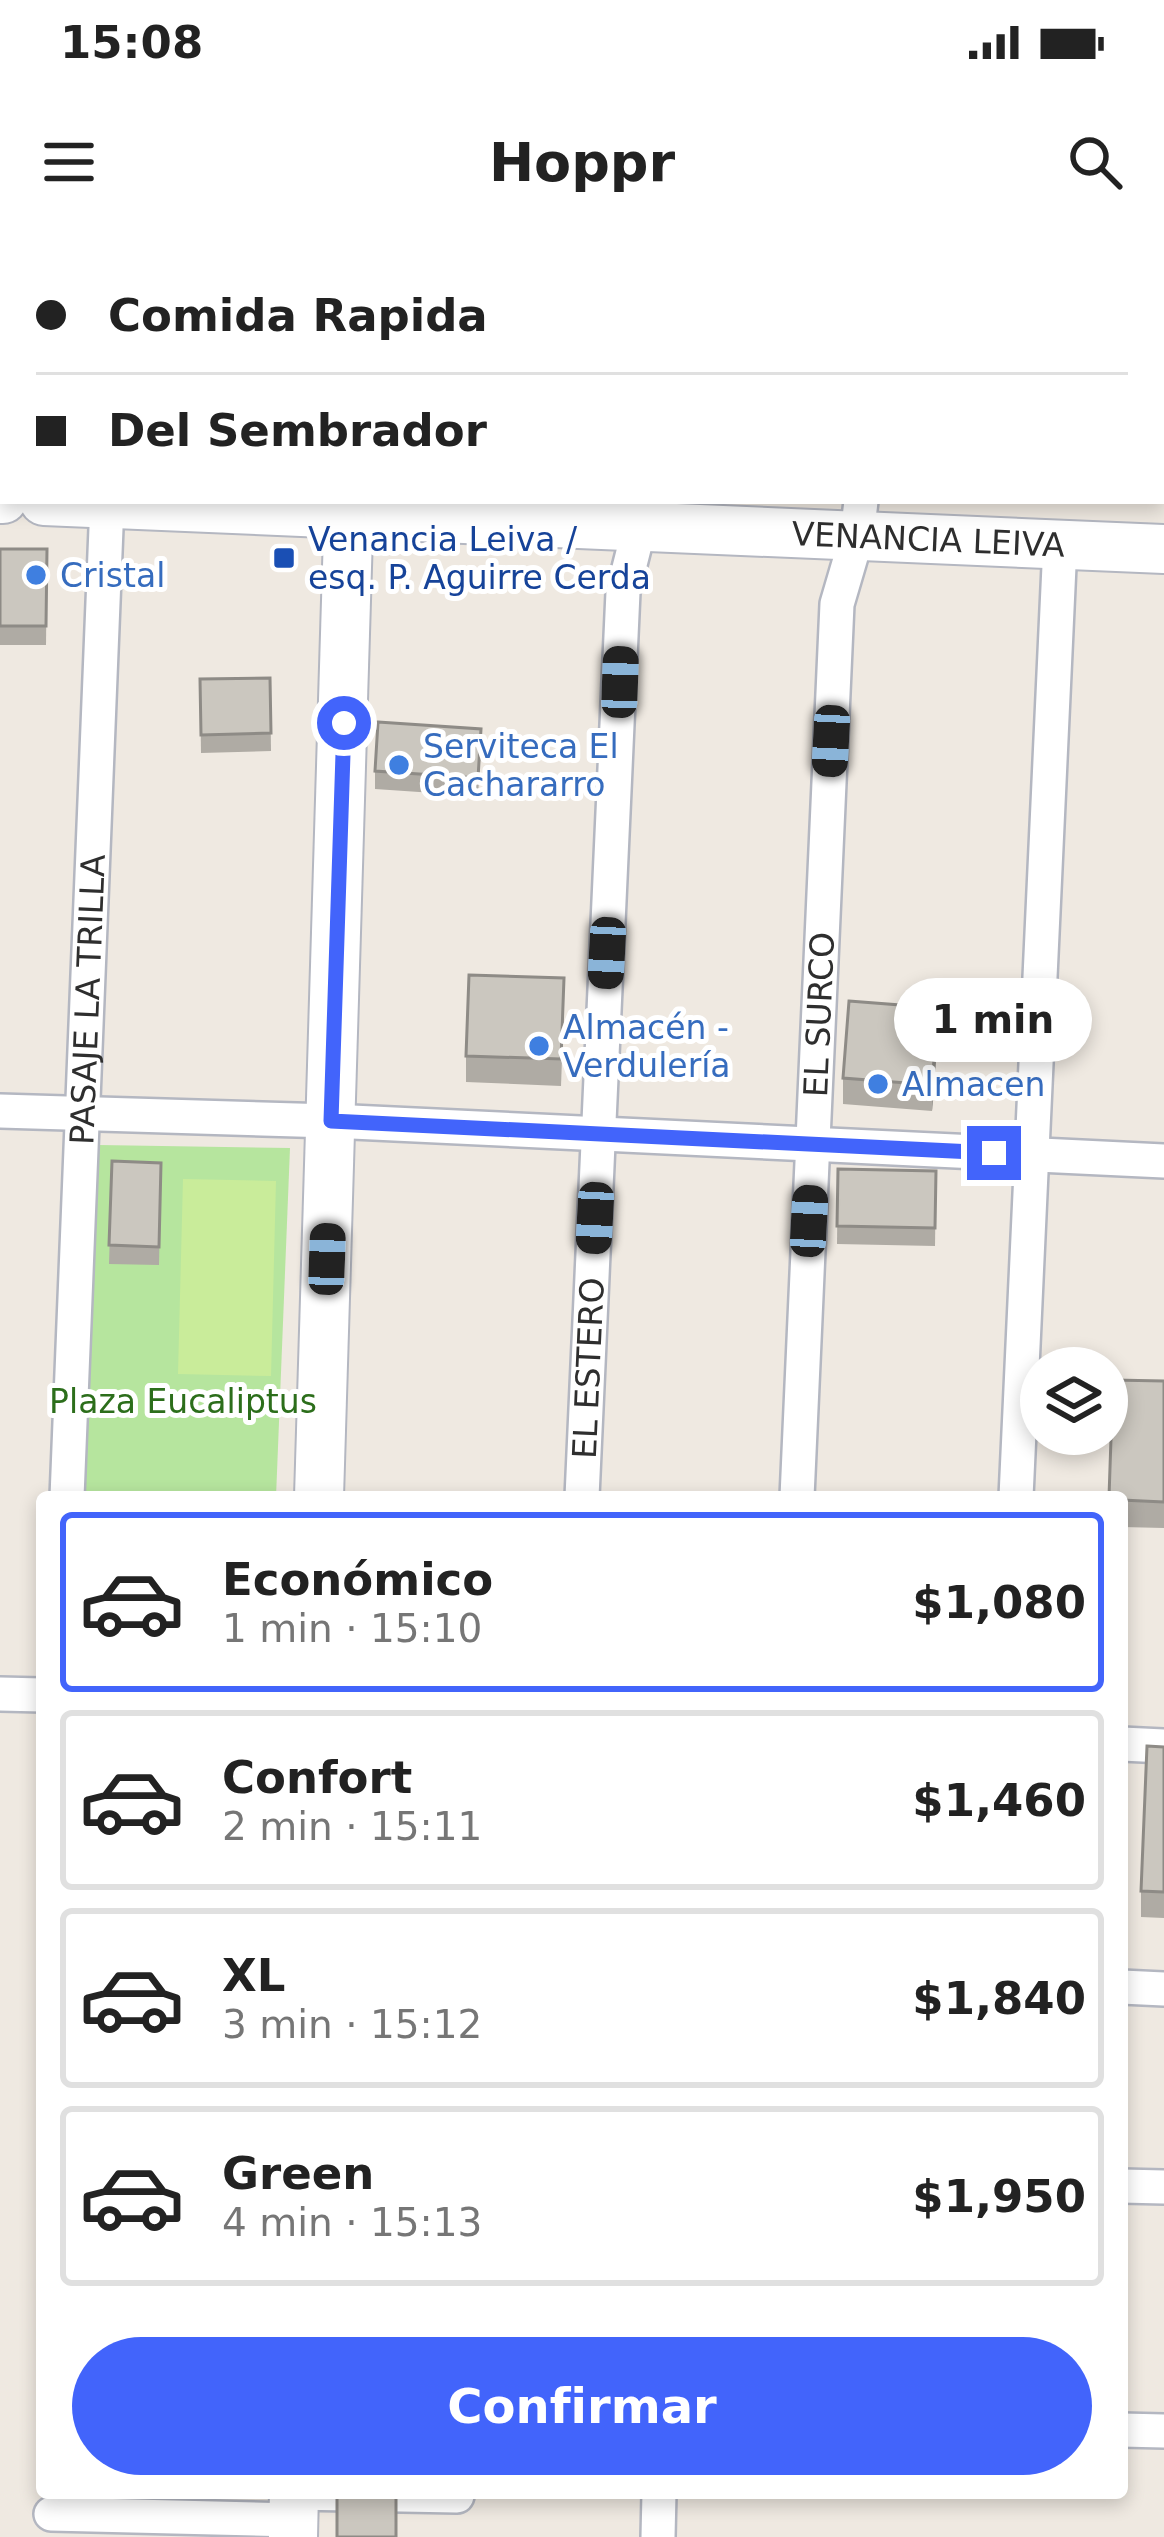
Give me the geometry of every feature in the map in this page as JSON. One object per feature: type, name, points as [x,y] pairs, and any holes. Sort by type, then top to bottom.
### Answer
[{"type":"street","name":"PASAJE LA TRILLA","points":[[68,1491],[106,504]]},
{"type":"street","name":"VENANCIA LEIVA","points":[[167,504],[859,518],[1060,544],[1164,549]]},
{"type":"street","points":[[319,1491],[349,507]]},
{"type":"street","name":"EL ESTERO","points":[[582,1491],[623,592],[643,512]]},
{"type":"street","name":"EL SURCO","points":[[797,1491],[837,604],[859,518]]},
{"type":"street","points":[[1016,1491],[1060,544]]},
{"type":"street","points":[[0,1111],[331,1121],[1164,1161]]},
{"type":"street","points":[[0,1694],[36,1695]]},
{"type":"street","points":[[1128,1744],[1164,1746]]},
{"type":"street","points":[[1128,1988],[1164,1989]]},
{"type":"street","points":[[1128,2186],[1164,2187]]},
{"type":"street","points":[[1128,2430],[1164,2432]]},
{"type":"street","points":[[51,2514],[293,2511],[425,2499]]},
{"type":"street","points":[[658,2537],[659,2499]]},
{"type":"green space","name":"Plaza Eucaliptus","points":[[99,1145],[290,1148],[276,1491],[82,1491]]},
{"type":"green space","points":[[183,1179],[276,1181],[271,1376],[178,1374]]},
{"type":"building","points":[[0,549],[47,549],[46,626],[0,626]]},
{"type":"building","points":[[270,678],[271,733],[201,735],[200,679]]},
{"type":"building","points":[[378,722],[481,729],[478,778],[375,771]]},
{"type":"building","points":[[469,975],[564,978],[561,1059],[466,1056]]},
{"type":"building","points":[[849,1001],[938,1008],[932,1085],[843,1078]]},
{"type":"building","points":[[112,1161],[161,1163],[159,1247],[109,1245]]},
{"type":"building","points":[[838,1169],[936,1171],[935,1228],[837,1226]]},
{"type":"building","points":[[1128,1380],[1164,1381],[1164,1502],[1128,1500],[1128,1491],[1109,1491],[1110,1455],[1128,1455]]},
{"type":"building","points":[[1147,1746],[1164,1747],[1164,1892],[1141,1891]]},
{"type":"building","points":[[337,2499],[396,2499],[396,2537],[337,2537]]},
{"type":"place","name":"Venancia Leiva / esq. P. Aguirre Cerda","points":[[284,558]]},
{"type":"place","name":"Cristal","points":[[36,575]]},
{"type":"place","name":"Serviteca El Cachararro","points":[[399,765]]},
{"type":"place","name":"Almacén - Verdulería","points":[[539,1046]]},
{"type":"place","name":"Almacen","points":[[878,1084]]},
{"type":"route","points":[[344,723],[331,1121],[994,1153]]}]
